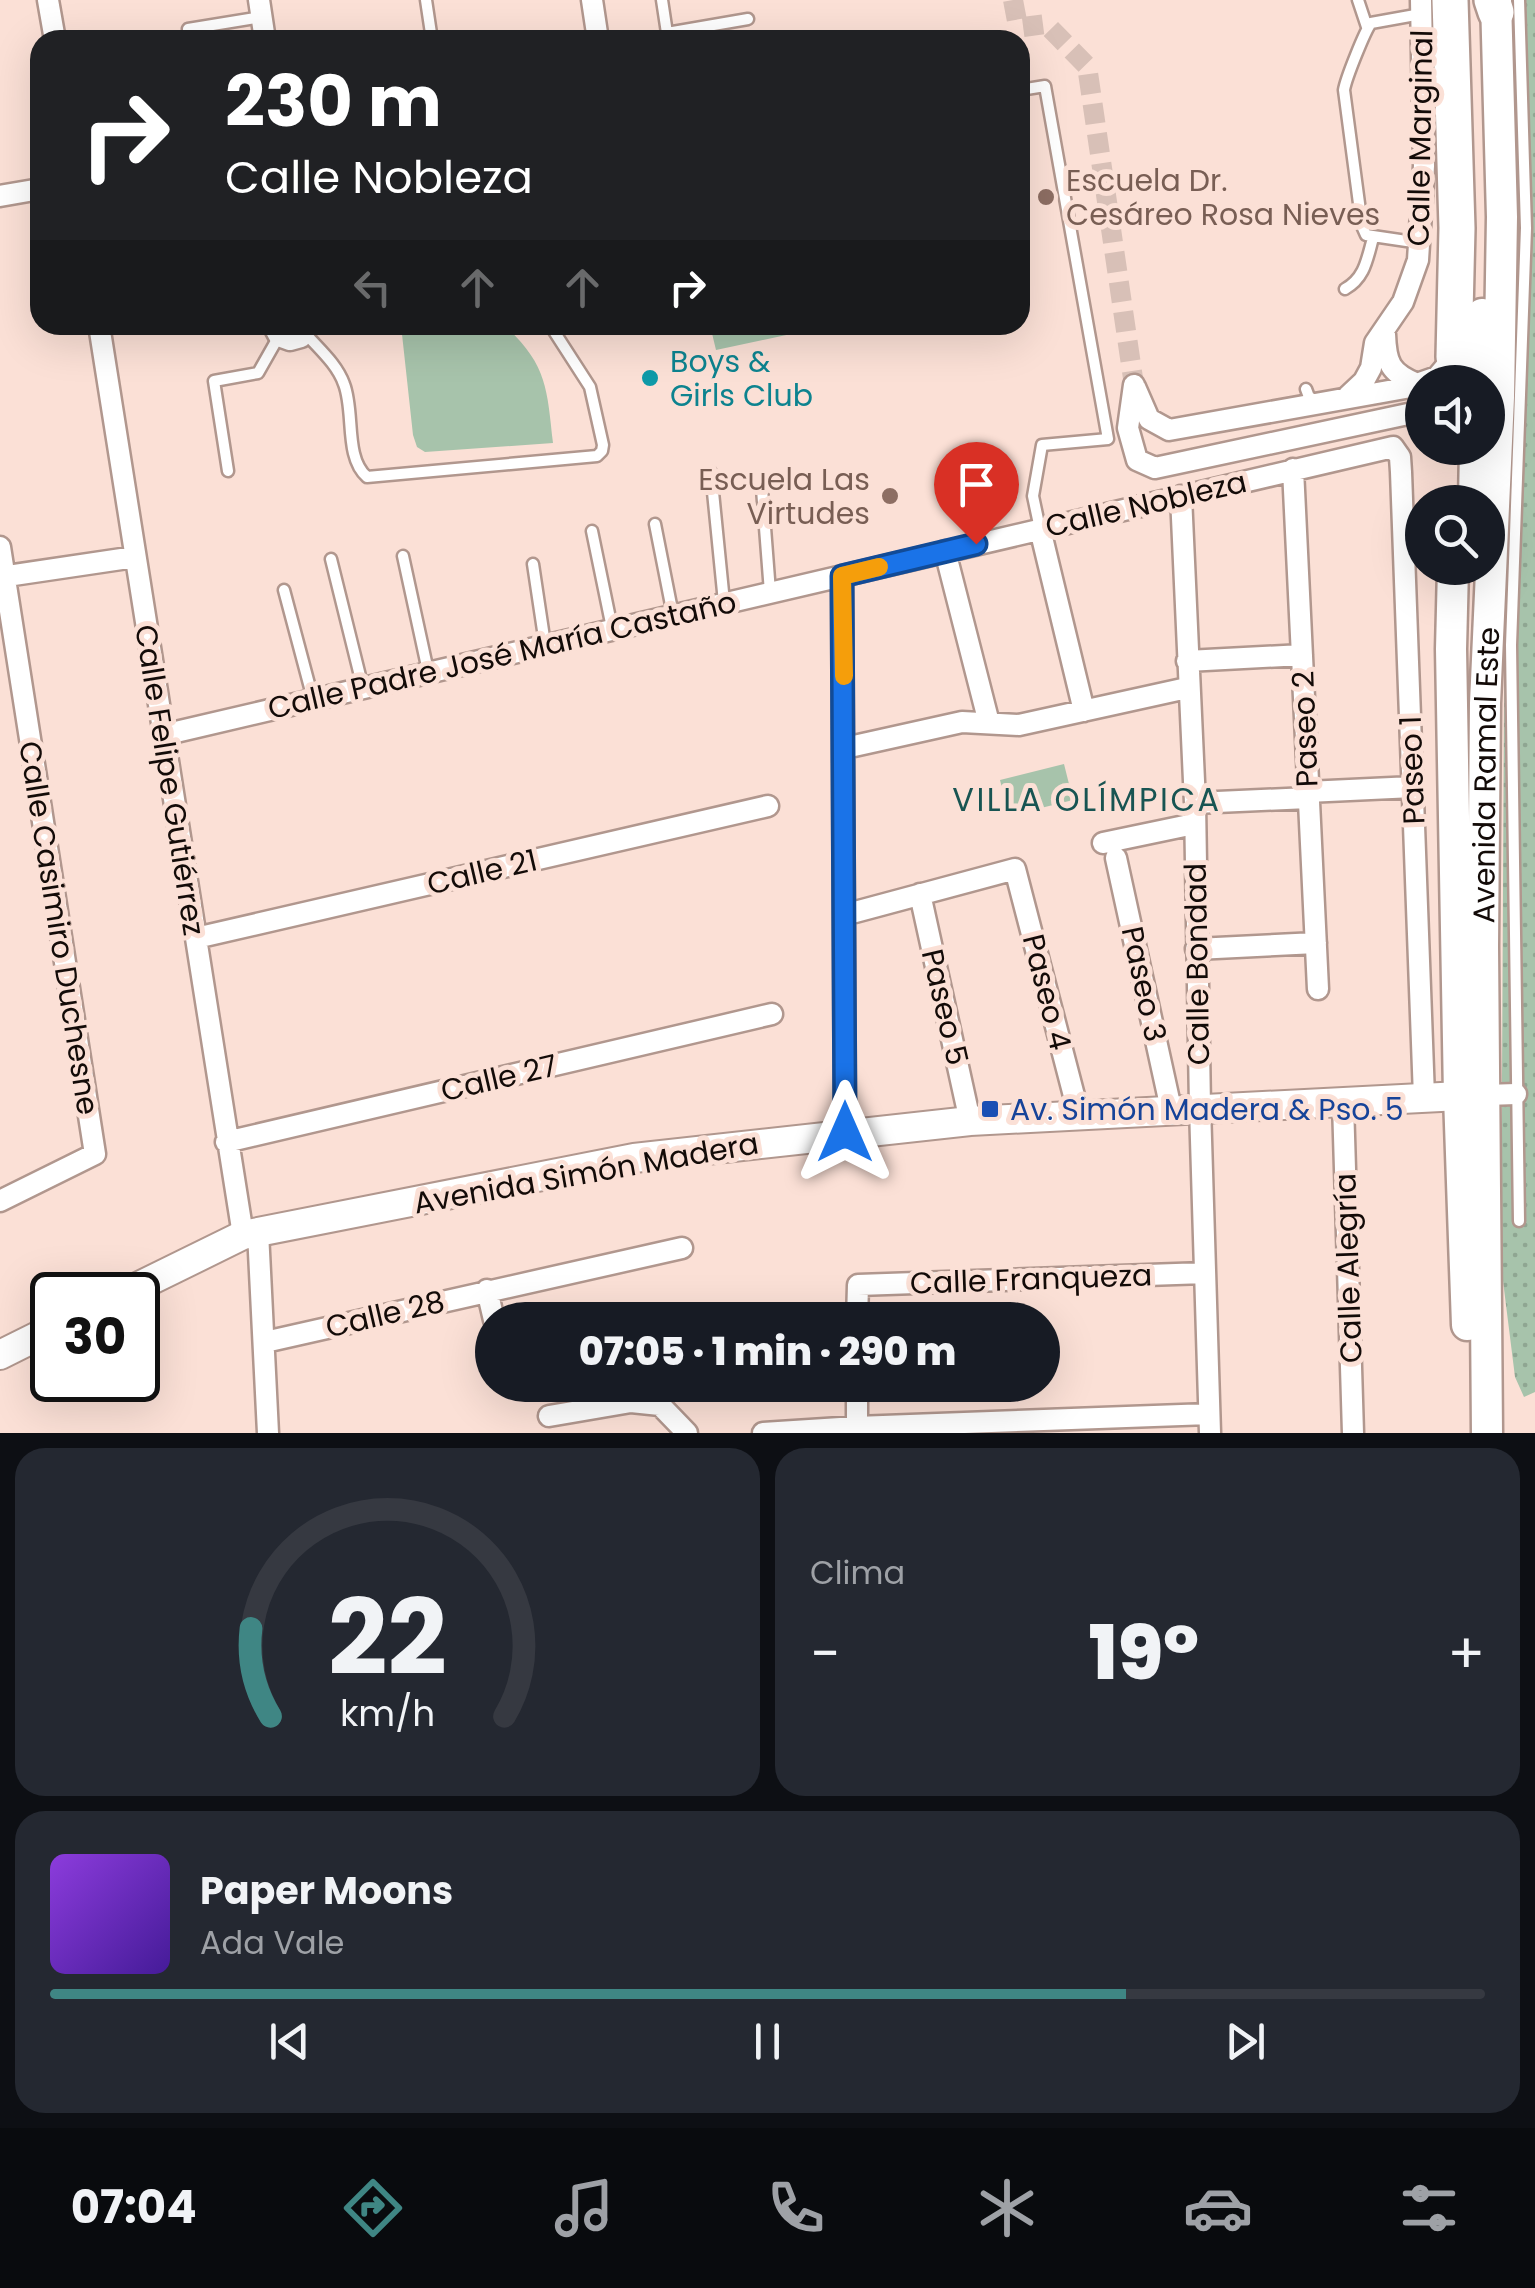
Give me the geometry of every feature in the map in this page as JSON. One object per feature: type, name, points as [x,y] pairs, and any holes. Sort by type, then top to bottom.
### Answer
[{"type":"highway","points":[[1431,5],[1457,228],[1458,365]]},
{"type":"main road","name":"Avenida Ramal Este","points":[[1487,1433],[1485,703],[1499,397],[1501,138],[1494,2]]},
{"type":"main road","points":[[1459,365],[1471,182],[1494,2]]},
{"type":"main road","points":[[1475,365],[1487,199],[1501,138]]},
{"type":"main road","name":"Avenida Ramal Este","points":[[1452,585],[1451,649],[1487,1095],[1470,1433]]},
{"type":"main road","points":[[1473,585],[1472,628],[1485,703]]},
{"type":"street","points":[[48,0],[52,30]]},
{"type":"street","points":[[592,0],[596,30]]},
{"type":"street","name":"Calle Marginal","points":[[1348,396],[1364,381],[1376,343],[1414,279],[1420,243],[1431,5]]},
{"type":"street","points":[[0,196],[30,192]]},
{"type":"street","points":[[1385,327],[1386,355],[1396,376],[1405,379]]},
{"type":"street","name":"Calle Felipe Gutiérrez","points":[[101,335],[226,1142],[250,1233],[265,1342],[268,1433]]},
{"type":"street","points":[[1405,386],[1348,396],[1312,395],[1170,430],[1148,419],[1134,385],[1128,428],[1138,460],[1155,468],[1405,416]]},
{"type":"street","name":"Calle Nobleza","points":[[842,576],[1393,447]]},
{"type":"street","name":"Paseo 1","points":[[1393,447],[1400,457],[1401,472],[1424,1097]]},
{"type":"street","name":"Paseo 2","points":[[1293,469],[1318,989]]},
{"type":"street","name":"Calle Bondad","points":[[1181,496],[1194,813],[1210,1424]]},
{"type":"street","points":[[1040,528],[1084,711]]},
{"type":"street","name":"Calle Casimiro Duchesne","points":[[0,547],[94,1154],[0,1201]]},
{"type":"street","points":[[944,551],[989,722]]},
{"type":"street","points":[[2,577],[135,557]]},
{"type":"street","points":[[842,576],[845,1132]]},
{"type":"street","name":"Calle Padre José María Castaño","points":[[163,736],[842,576]]},
{"type":"street","points":[[1187,661],[1302,656]]},
{"type":"street","points":[[845,748],[962,722],[1019,726],[1188,688]]},
{"type":"street","points":[[1194,813],[1308,798],[1413,793]]},
{"type":"street","name":"Calle 21","points":[[196,938],[768,806]]},
{"type":"street","name":"Paseo 3","points":[[1171,1109],[1110,851],[1194,813]]},
{"type":"street","name":"Paseo 4","points":[[920,894],[1016,868],[1078,1115]]},
{"type":"street","points":[[844,915],[920,894]]},
{"type":"street","name":"Paseo 5","points":[[920,894],[970,1120]]},
{"type":"street","points":[[1196,949],[1316,944]]},
{"type":"street","name":"Calle 27","points":[[226,1142],[772,1014]]},
{"type":"street","name":"Avenida Simón Madera","points":[[160,1276],[250,1233],[634,1158],[970,1120],[1487,1095]]},
{"type":"street","name":"Calle Alegría","points":[[1343,1102],[1354,1433]]},
{"type":"street","name":"Calle 28","points":[[265,1342],[682,1248]]},
{"type":"street","name":"Calle Franqueza","points":[[858,1302],[858,1285],[1205,1273]]},
{"type":"street","points":[[487,1290],[490,1302]]},
{"type":"street","points":[[0,1355],[30,1340]]},
{"type":"street","points":[[549,1416],[631,1402],[660,1404],[687,1433]]},
{"type":"street","points":[[856,1430],[857,1402]]},
{"type":"street","points":[[764,1433],[1210,1424]]},
{"type":"lane","points":[[426,0],[430,30]]},
{"type":"lane","points":[[662,0],[667,30]]},
{"type":"lane","points":[[1358,0],[1367,27],[1344,90],[1362,226],[1366,235],[1374,238],[1420,243]]},
{"type":"lane","points":[[1494,2],[1526,228],[1511,645],[1487,1095],[1519,1221]]},
{"type":"lane","points":[[1367,27],[1431,5]]},
{"type":"lane","points":[[188,30],[260,8]]},
{"type":"lane","points":[[679,30],[748,19]]},
{"type":"lane","points":[[1030,88],[1045,86],[1108,439],[1042,445],[1033,496],[1040,528]]},
{"type":"lane","points":[[1345,289],[1363,273],[1374,238]]},
{"type":"lane","points":[[228,471],[214,381],[258,373],[274,335]]},
{"type":"lane","points":[[311,335],[344,382],[358,466],[367,477],[596,456],[602,452],[590,387],[556,335]]},
{"type":"lane","points":[[711,472],[724,602]]},
{"type":"lane","points":[[762,490],[770,592]]},
{"type":"lane","points":[[655,524],[673,615]]},
{"type":"lane","points":[[592,532],[612,628]]},
{"type":"lane","points":[[403,556],[428,671]]},
{"type":"lane","points":[[332,559],[363,688]]},
{"type":"lane","points":[[533,564],[545,644]]},
{"type":"lane","points":[[284,590],[313,700]]},
{"type":"green space","points":[[1508,0],[1535,0],[1535,1392],[1524,1397],[1515,1377],[1501,1265],[1505,515],[1516,276]]},
{"type":"green space","points":[[402,335],[514,335],[529,352],[542,378],[553,443],[425,452],[417,447]]},
{"type":"green space","points":[[712,335],[786,335],[716,350]]},
{"type":"green space","points":[[1064,764],[1073,800],[1009,816],[1000,780]]},
{"type":"tunnel","points":[[1013,0],[1017,21],[1023,27],[1046,24],[1087,66],[1134,385]]},
{"type":"slow traffic","points":[[844,676],[842,576],[879,567]]},
{"type":"place","name":"Escuela Dr. Cesáreo Rosa Nieves","points":[[1046,197]]},
{"type":"place","name":"Boys & Girls Club","points":[[650,378]]},
{"type":"place","name":"Escuela Las Virtudes","points":[[890,496]]},
{"type":"place","name":"Av. Simón Madera & Pso. 5","points":[[990,1109]]},
{"type":"district","name":"VILLA OLÍMPICA","points":[[1087,799]]},
{"type":"route","points":[[845,1132],[842,576],[976,544]]}]
